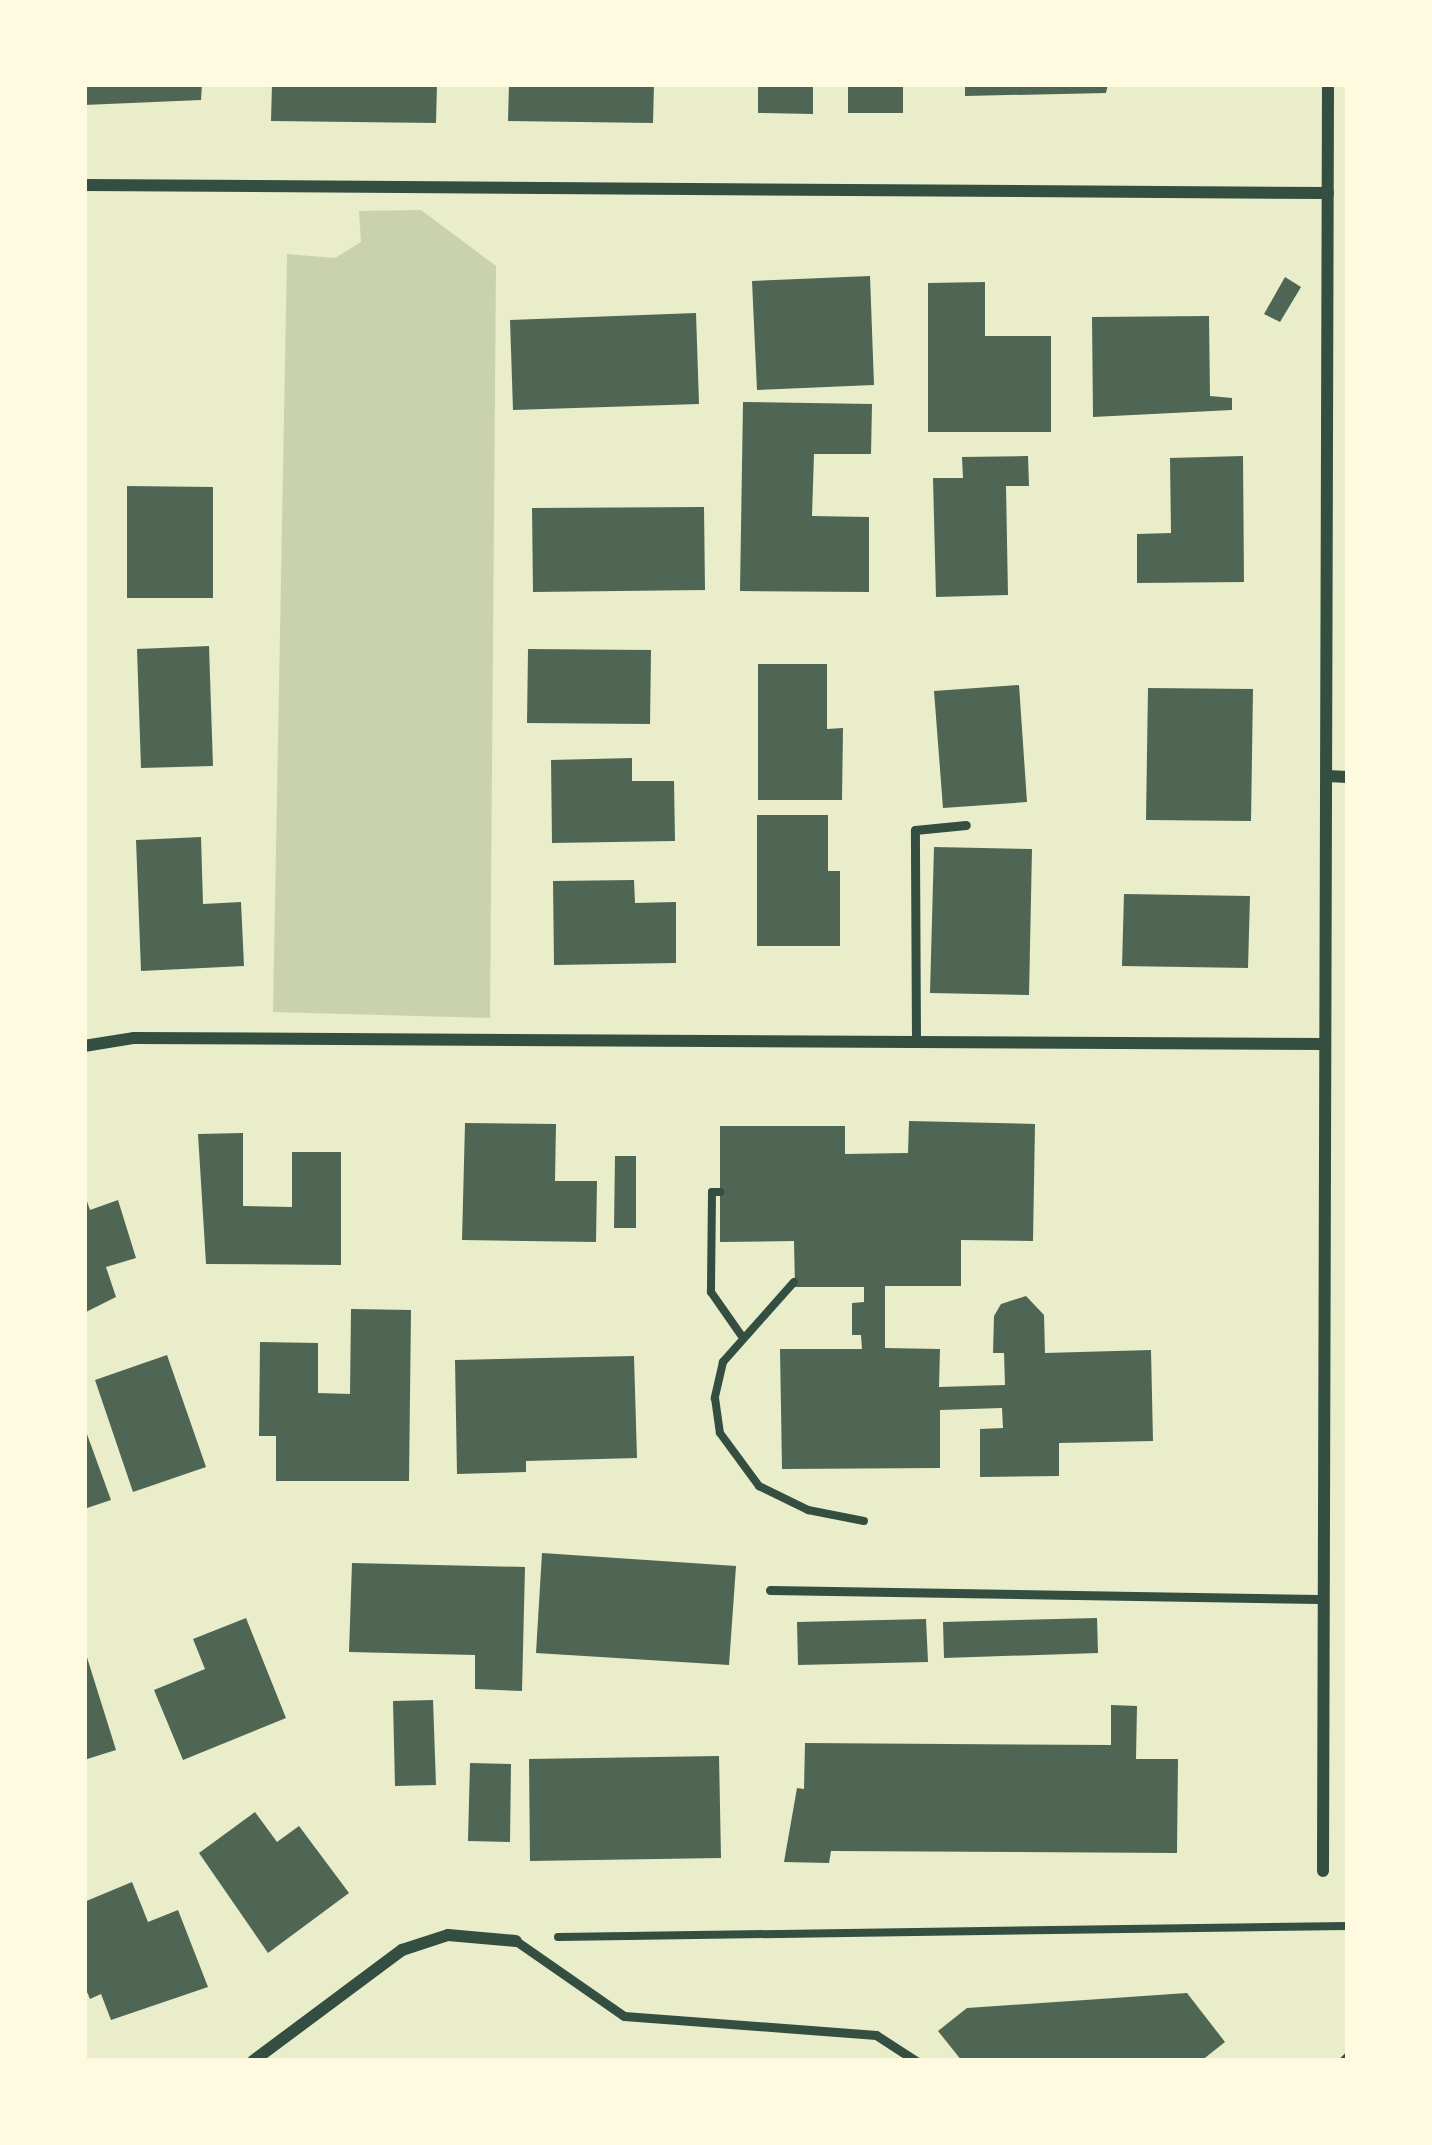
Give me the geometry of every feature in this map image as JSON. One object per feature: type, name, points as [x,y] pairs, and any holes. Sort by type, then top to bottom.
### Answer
[{"type":"street","points":[[1323,1871],[1318,1599],[1328,84]]},
{"type":"street","points":[[84,185],[1328,193]]},
{"type":"street","points":[[1327,776],[1348,776]]},
{"type":"street","points":[[84,1046],[134,1038],[1324,1044]]},
{"type":"street","points":[[253,2061],[402,1950],[448,1935],[516,1941]]},
{"type":"lane","points":[[916,1040],[915,830],[966,825]]},
{"type":"lane","points":[[770,1590],[1318,1599]]},
{"type":"lane","points":[[516,1941],[624,2016],[876,2036],[916,2061]]},
{"type":"path","points":[[720,1192],[712,1192],[711,1292],[741,1335]]},
{"type":"path","points":[[794,1282],[741,1335],[723,1362],[715,1399],[733,1459],[759,1486],[808,1510],[864,1521]]},
{"type":"path","points":[[516,1941],[611,1931],[1348,1926]]},
{"type":"green space","points":[[421,210],[496,266],[490,1018],[273,1012],[287,254],[335,258],[361,242],[359,211]]},
{"type":"building","points":[[84,84],[202,84],[201,100],[84,105]]},
{"type":"building","points":[[272,84],[437,84],[436,123],[271,121]]},
{"type":"building","points":[[509,84],[654,84],[653,123],[508,121]]},
{"type":"building","points":[[758,84],[813,84],[813,114],[758,113]]},
{"type":"building","points":[[848,84],[903,84],[903,113],[848,113]]},
{"type":"building","points":[[965,84],[1108,84],[1106,93],[965,96]]},
{"type":"building","points":[[870,276],[874,385],[757,390],[752,281]]},
{"type":"building","points":[[1285,277],[1301,287],[1280,322],[1264,314]]},
{"type":"building","points":[[985,282],[985,336],[1051,336],[1051,432],[928,432],[928,283]]},
{"type":"building","points":[[696,313],[699,404],[513,410],[510,320]]},
{"type":"building","points":[[1209,316],[1210,396],[1232,398],[1232,410],[1093,417],[1092,317]]},
{"type":"building","points":[[743,402],[872,404],[871,454],[814,454],[812,516],[869,517],[869,592],[740,591]]},
{"type":"building","points":[[1028,456],[1029,486],[1006,486],[1008,595],[936,597],[933,478],[963,478],[962,457]]},
{"type":"building","points":[[1243,456],[1244,582],[1137,583],[1137,534],[1171,533],[1170,458]]},
{"type":"building","points":[[127,486],[213,487],[213,598],[127,598]]},
{"type":"building","points":[[704,507],[705,590],[533,592],[532,508]]},
{"type":"building","points":[[209,646],[213,766],[141,768],[137,649]]},
{"type":"building","points":[[528,649],[651,650],[650,724],[527,723]]},
{"type":"building","points":[[758,664],[827,664],[827,729],[843,728],[842,800],[758,800]]},
{"type":"building","points":[[1019,685],[1027,802],[943,808],[934,691]]},
{"type":"building","points":[[1148,688],[1253,689],[1251,821],[1146,820]]},
{"type":"building","points":[[632,758],[632,781],[674,781],[675,841],[552,843],[551,760]]},
{"type":"building","points":[[757,815],[828,815],[828,871],[840,871],[840,946],[757,946]]},
{"type":"building","points":[[201,837],[203,904],[241,902],[244,966],[141,971],[136,840]]},
{"type":"building","points":[[934,847],[1032,849],[1029,995],[930,993]]},
{"type":"building","points":[[634,880],[635,903],[676,902],[676,963],[554,965],[553,881]]},
{"type":"building","points":[[1124,894],[1250,896],[1248,968],[1122,966]]},
{"type":"building","points":[[909,1121],[1035,1124],[1033,1241],[961,1240],[961,1286],[885,1286],[885,1348],[940,1349],[939,1387],[1005,1385],[1004,1353],[993,1353],[994,1316],[1001,1304],[1026,1296],[1044,1315],[1045,1353],[1151,1350],[1153,1441],[1059,1443],[1059,1476],[980,1477],[980,1429],[1003,1428],[1002,1408],[940,1410],[940,1468],[782,1469],[780,1349],[862,1349],[861,1335],[852,1335],[852,1303],[864,1302],[864,1287],[795,1287],[794,1241],[720,1242],[720,1126],[845,1126],[845,1154],[908,1153]]},
{"type":"building","points":[[465,1123],[556,1124],[555,1181],[597,1181],[596,1242],[462,1240]]},
{"type":"building","points":[[243,1133],[243,1206],[292,1207],[292,1152],[341,1152],[341,1265],[206,1264],[198,1134]]},
{"type":"building","points":[[615,1156],[636,1156],[636,1228],[614,1228]]},
{"type":"building","points":[[84,1193],[90,1210],[118,1200],[136,1258],[106,1267],[116,1297],[84,1313]]},
{"type":"building","points":[[351,1309],[411,1310],[409,1481],[276,1481],[276,1436],[259,1436],[260,1342],[318,1343],[318,1393],[350,1394]]},
{"type":"building","points":[[167,1355],[206,1467],[133,1492],[95,1380]]},
{"type":"building","points":[[634,1356],[637,1458],[526,1461],[526,1472],[457,1474],[455,1360]]},
{"type":"building","points":[[84,1426],[111,1500],[84,1509]]},
{"type":"building","points":[[542,1553],[736,1566],[729,1665],[536,1653]]},
{"type":"building","points":[[352,1563],[525,1567],[522,1691],[475,1689],[475,1655],[349,1652]]},
{"type":"building","points":[[246,1618],[286,1718],[183,1760],[154,1690],[205,1669],[193,1639]]},
{"type":"building","points":[[1097,1618],[1098,1653],[944,1658],[943,1622]]},
{"type":"building","points":[[926,1619],[928,1662],[798,1665],[797,1622]]},
{"type":"building","points":[[84,1652],[116,1750],[84,1760]]},
{"type":"building","points":[[433,1700],[436,1785],[395,1786],[393,1701]]},
{"type":"building","points":[[1111,1705],[1137,1706],[1136,1759],[1178,1759],[1177,1853],[831,1851],[829,1863],[784,1862],[797,1788],[804,1789],[805,1743],[1111,1745]]},
{"type":"building","points":[[719,1756],[721,1858],[530,1861],[529,1759]]},
{"type":"building","points":[[470,1763],[511,1764],[510,1842],[468,1841]]},
{"type":"building","points":[[255,1812],[277,1842],[299,1826],[349,1893],[268,1953],[199,1853]]},
{"type":"building","points":[[132,1882],[148,1922],[178,1910],[208,1987],[111,2020],[101,1994],[90,1999],[84,1985],[84,1902]]},
{"type":"building","points":[[1187,1993],[1225,2042],[1201,2061],[962,2061],[938,2031],[967,2008]]}]
